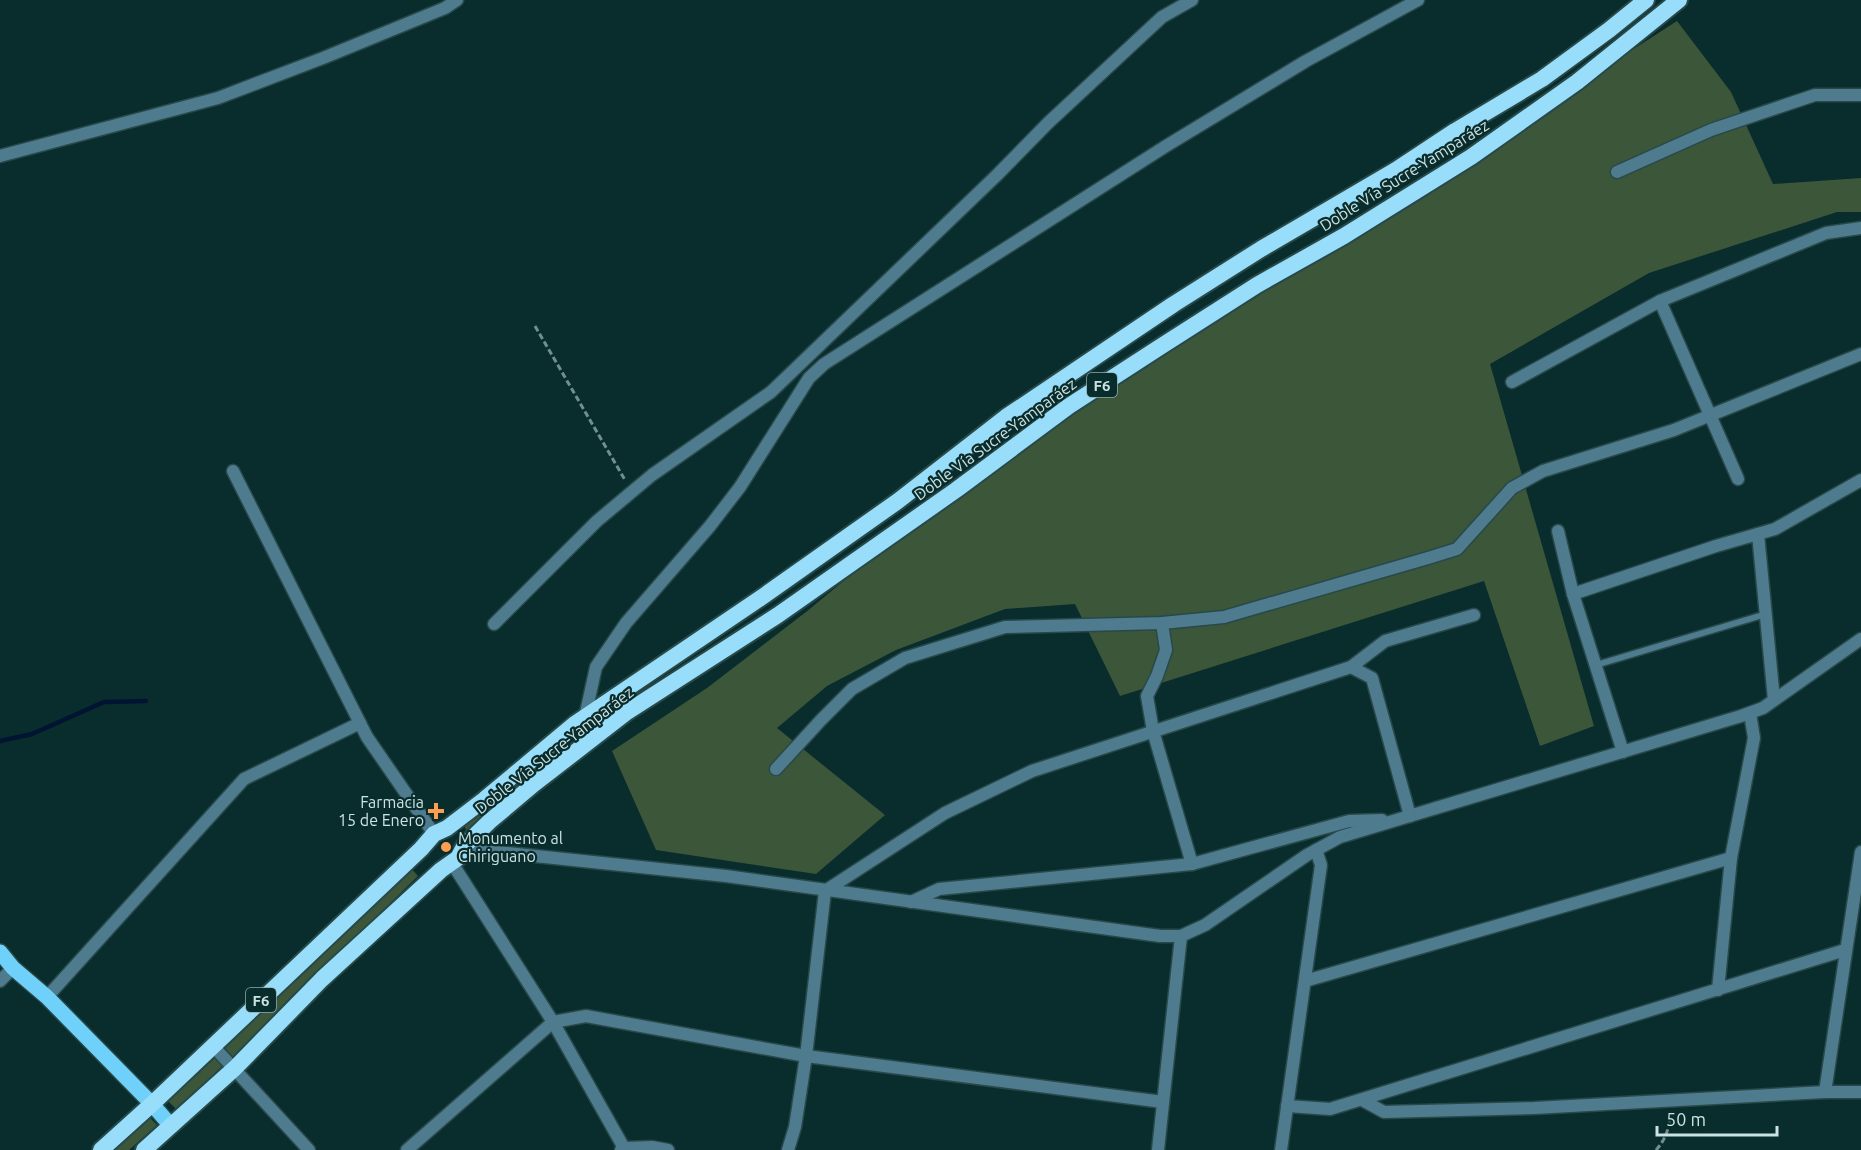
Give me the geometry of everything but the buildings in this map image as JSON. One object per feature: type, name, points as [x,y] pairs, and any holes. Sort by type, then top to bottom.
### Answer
[{"type":"highway","name":"Doble Vía Sucre-Yamparáez","points":[[101,1150],[441,831],[585,717],[765,595],[898,501],[1006,417],[1089,360],[1261,249],[1542,79],[1646,0]]},
{"type":"highway","name":"Doble Vía Sucre-Yamparáez","points":[[144,1150],[235,1068],[322,979],[534,784],[627,712],[778,615],[956,490],[1069,406],[1257,285],[1344,236],[1471,157],[1577,82],[1679,0]]},
{"type":"highway","points":[[421,849],[420,856],[423,865],[432,871],[456,857],[465,840],[460,831],[453,828],[441,831]]},
{"type":"main road","points":[[0,952],[7,965],[47,997],[171,1126]]},
{"type":"street","points":[[0,156],[218,98],[445,8],[457,0]]},
{"type":"street","points":[[494,624],[597,521],[652,475],[771,392],[1048,123],[1138,39],[1162,17],[1192,0]]},
{"type":"street","points":[[592,739],[585,717],[596,667],[626,623],[710,526],[740,487],[809,378],[824,364],[1166,146],[1306,61],[1418,0]]},
{"type":"street","points":[[1617,172],[1712,130],[1815,95],[1861,95]]},
{"type":"street","points":[[1512,382],[1660,302],[1826,233],[1861,228]]},
{"type":"street","points":[[1660,302],[1738,479]]},
{"type":"street","points":[[776,769],[820,720],[852,689],[905,658],[1005,627],[1162,623],[1224,617],[1457,549],[1512,488],[1543,471],[1674,430],[1861,354]]},
{"type":"street","points":[[801,362],[809,378]]},
{"type":"street","points":[[233,471],[367,737],[441,831]]},
{"type":"street","points":[[1573,594],[1716,546],[1775,529],[1861,480]]},
{"type":"street","points":[[1558,531],[1573,594],[1623,752]]},
{"type":"street","points":[[1758,534],[1774,700]]},
{"type":"street","points":[[825,891],[945,813],[1032,771],[1351,667],[1385,641],[1474,615]]},
{"type":"street","points":[[1162,623],[1166,650],[1157,676],[1146,696],[1192,864]]},
{"type":"street","points":[[668,1150],[652,1147],[623,1149],[553,1022],[456,857],[507,853],[726,876],[1160,936],[1181,936],[1204,925],[1316,850],[1340,837],[1750,713],[1763,708],[1861,639]]},
{"type":"street","points":[[1351,667],[1372,678],[1404,818]]},
{"type":"street","points":[[1718,990],[1731,858],[1754,738],[1750,713]]},
{"type":"street","points":[[47,997],[244,779],[360,723]]},
{"type":"street","points":[[910,902],[939,889],[1192,864],[1349,821],[1404,818]]},
{"type":"street","points":[[1281,1150],[1321,865],[1316,850]]},
{"type":"street","points":[[1826,1092],[1861,852]]},
{"type":"street","points":[[1305,981],[1731,858]]},
{"type":"street","points":[[788,1150],[795,1127],[806,1056],[825,891]]},
{"type":"street","points":[[1158,1150],[1181,936]]},
{"type":"street","points":[[1287,1106],[1330,1109],[1845,950]]},
{"type":"street","points":[[0,981],[7,965]]},
{"type":"street","points":[[406,1150],[553,1022],[586,1016],[806,1056],[1163,1102]]},
{"type":"street","points":[[213,1046],[309,1150]]},
{"type":"street","points":[[1362,1100],[1383,1112],[1534,1108],[1861,1092]]},
{"type":"lane","points":[[1596,665],[1767,614]]},
{"type":"path","points":[[535,327],[632,492]]},
{"type":"path","points":[[1656,1150],[1665,1141],[1671,1100]]},
{"type":"green space","points":[[1677,21],[1731,92],[1773,184],[1861,178],[1861,212],[1837,212],[1649,273],[1490,364],[1594,726],[1540,746],[1484,581],[1120,696],[1075,604],[1005,609],[896,650],[827,686],[777,728],[885,815],[816,874],[656,850],[612,751],[707,688],[806,612],[928,511],[991,464]]},
{"type":"green space","points":[[486,806],[489,810],[488,815],[471,831],[466,830],[464,825]]},
{"type":"green space","points":[[410,867],[418,876],[233,1057],[225,1048]]},
{"type":"green space","points":[[216,1057],[224,1065],[176,1109],[168,1101]]},
{"type":"green space","points":[[149,1117],[157,1125],[129,1150],[112,1150]]},
{"type":"waterway","points":[[0,741],[32,734],[104,702],[146,701]]},
{"type":"place","name":"Farmacia 15 de Enero","points":[[436,811]]},
{"type":"place","name":"Monumento al Chiriguano","points":[[446,847]]}]
